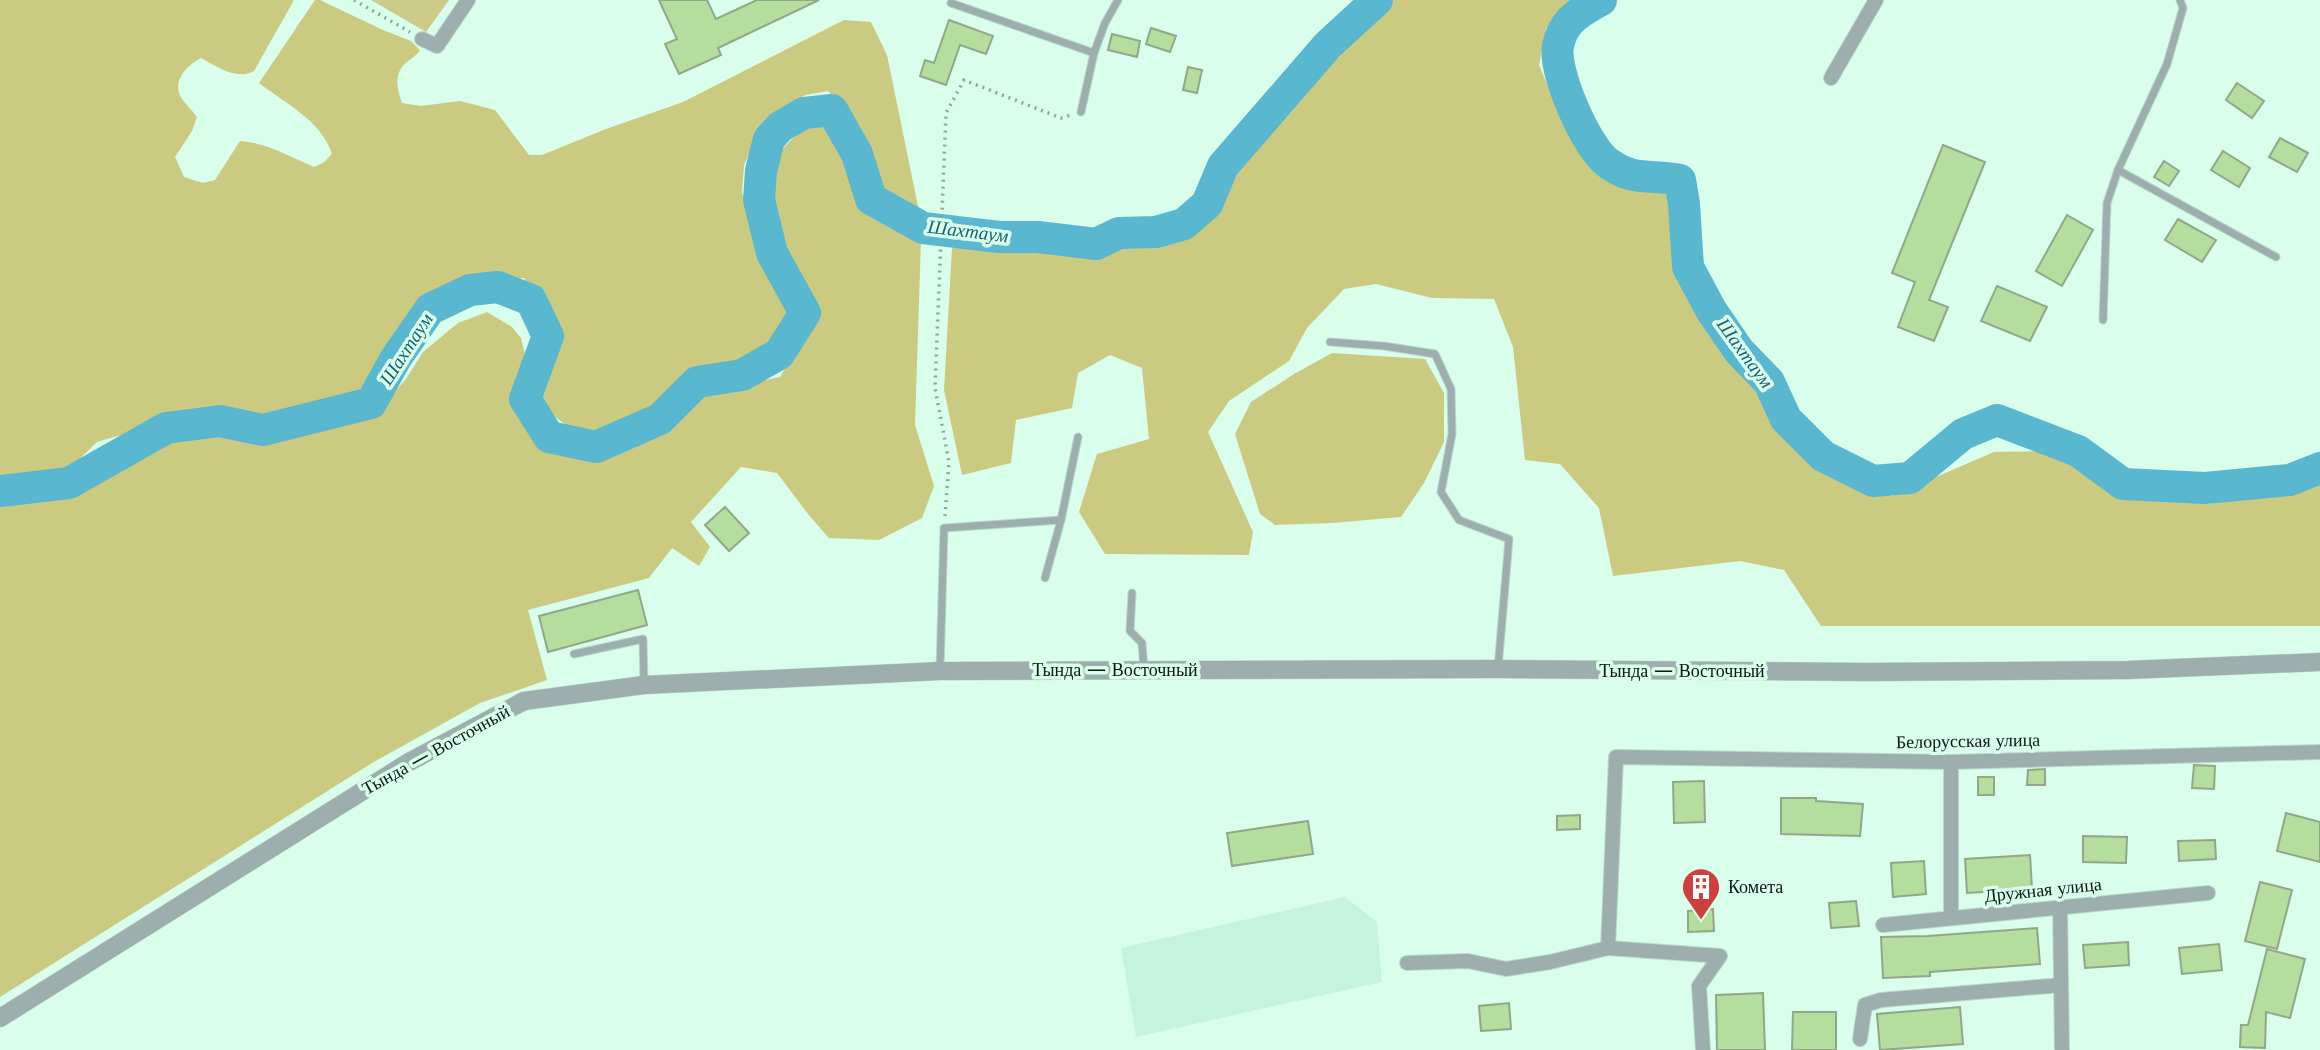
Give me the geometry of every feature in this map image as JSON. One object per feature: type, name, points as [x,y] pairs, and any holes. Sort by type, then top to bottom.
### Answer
[{"type":"street","points":[[422,39],[437,46],[468,0]]},
{"type":"street","points":[[1831,78],[1876,0]]},
{"type":"street","name":"Тында — Восточный","points":[[0,1018],[409,762],[524,701],[644,685],[940,671],[1498,669],[1921,672],[2128,670],[2320,662]]},
{"type":"street","name":"Белорусская улица","points":[[1608,948],[1616,757],[1951,762],[2320,752]]},
{"type":"street","points":[[1951,762],[1951,918]]},
{"type":"street","name":"Дружная улица","points":[[1883,925],[2208,893]]},
{"type":"street","points":[[2060,907],[2062,1050]]},
{"type":"street","points":[[1407,963],[1468,961],[1506,969],[1608,948],[1720,956],[1699,986],[1703,1050]]},
{"type":"street","points":[[1860,1039],[1865,1005],[1881,1000],[2061,985]]},
{"type":"lane","points":[[1080,112],[1094,53],[1105,23],[1118,0]]},
{"type":"lane","points":[[2103,320],[2107,203],[2118,170],[2167,64],[2183,8],[2180,0]]},
{"type":"lane","points":[[951,3],[1094,53]]},
{"type":"lane","points":[[2118,170],[2276,257]]},
{"type":"lane","points":[[1330,342],[1384,345],[1435,354],[1451,389],[1452,433],[1441,492],[1460,520],[1509,539],[1498,669]]},
{"type":"lane","points":[[1045,578],[1079,436]]},
{"type":"lane","points":[[940,671],[944,528],[1061,520]]},
{"type":"lane","points":[[1132,593],[1130,632],[1142,643],[1144,670]]},
{"type":"lane","points":[[574,654],[643,639],[644,685]]},
{"type":"path","points":[[354,0],[422,39]]},
{"type":"path","points":[[944,528],[949,463],[935,387],[946,113],[964,80],[1061,118],[1080,112]]},
{"type":"shaded area","points":[[0,0],[294,0],[254,71],[247,74],[234,73],[201,58],[190,65],[179,81],[179,93],[197,117],[192,131],[175,157],[184,177],[203,183],[215,180],[240,141],[269,147],[314,167],[332,154],[327,142],[311,122],[259,83],[315,0],[411,41],[420,50],[404,65],[398,76],[402,103],[421,106],[460,101],[495,110],[529,155],[542,155],[683,102],[844,20],[871,22],[887,55],[920,216],[875,187],[861,140],[845,108],[828,91],[805,95],[760,128],[744,165],[742,193],[775,274],[792,302],[787,327],[767,352],[743,368],[720,367],[694,377],[655,413],[617,431],[588,438],[554,416],[542,400],[540,380],[554,350],[554,337],[544,310],[524,278],[458,282],[436,291],[418,311],[383,370],[352,397],[266,423],[227,414],[180,418],[97,442],[64,474],[0,476]]},
{"type":"shaded area","points":[[371,0],[449,0],[426,32]]},
{"type":"shaded area","points":[[1393,0],[1573,0],[1546,29],[1539,65],[1557,108],[1595,165],[1637,190],[1669,191],[1682,282],[1732,364],[1759,389],[1786,436],[1838,474],[1892,496],[1994,452],[2044,451],[2081,462],[2111,490],[2149,498],[2208,504],[2275,494],[2320,482],[2320,626],[1821,626],[1784,570],[1740,561],[1613,576],[1599,508],[1560,464],[1525,460],[1513,347],[1494,299],[1432,298],[1376,284],[1344,289],[1307,328],[1289,361],[1229,401],[1208,432],[1253,532],[1249,555],[1105,554],[1079,512],[1097,454],[1149,439],[1142,368],[1110,355],[1078,373],[1072,408],[1016,420],[1011,463],[962,475],[944,390],[952,248],[1016,248],[1061,254],[1100,254],[1191,229],[1216,207],[1250,153]]},
{"type":"shaded area","points":[[820,123],[836,135],[849,153],[867,207],[921,240],[915,425],[934,486],[922,518],[879,540],[829,538],[777,473],[741,467],[691,522],[710,547],[699,566],[672,548],[649,578],[528,610],[547,680],[480,703],[372,763],[0,997],[0,501],[57,498],[86,489],[107,469],[156,441],[224,433],[261,439],[322,428],[378,411],[406,379],[423,352],[458,323],[487,312],[512,327],[521,338],[527,363],[517,385],[520,409],[529,424],[553,447],[583,454],[621,447],[665,426],[689,405],[713,390],[780,377],[805,338],[811,315],[775,213],[773,171],[781,152],[796,136]]},
{"type":"shaded area","points":[[1332,353],[1425,359],[1444,393],[1444,442],[1424,483],[1401,517],[1275,525],[1260,514],[1235,434],[1251,402]]},
{"type":"shaded area","points":[[1345,897],[1377,922],[1382,982],[1136,1037],[1121,948]]},
{"type":"building","points":[[659,0],[707,0],[716,19],[757,0],[819,0],[718,48],[721,55],[679,74],[665,44],[677,39]]},
{"type":"building","points":[[949,20],[993,36],[986,54],[960,45],[946,85],[920,76],[925,60],[934,63]]},
{"type":"building","points":[[1151,28],[1176,36],[1170,52],[1146,44]]},
{"type":"building","points":[[1112,34],[1140,41],[1137,57],[1108,50]]},
{"type":"building","points":[[1188,67],[1202,70],[1197,93],[1183,90]]},
{"type":"building","points":[[2237,83],[2264,101],[2252,118],[2226,100]]},
{"type":"building","points":[[2280,138],[2308,153],[2297,172],[2269,157]]},
{"type":"building","points":[[1943,145],[1985,162],[1929,300],[1948,307],[1934,341],[1898,327],[1915,282],[1892,273]]},
{"type":"building","points":[[2223,151],[2250,168],[2239,187],[2211,170]]},
{"type":"building","points":[[2164,161],[2179,171],[2169,186],[2154,177]]},
{"type":"building","points":[[2067,215],[2093,230],[2062,286],[2036,271]]},
{"type":"building","points":[[2178,219],[2216,240],[2202,262],[2165,240]]},
{"type":"building","points":[[1997,286],[2047,307],[2030,341],[1981,321]]},
{"type":"building","points":[[725,507],[749,533],[729,551],[705,525]]},
{"type":"building","points":[[638,590],[647,625],[548,652],[539,616]]},
{"type":"building","points":[[2194,765],[2215,766],[2214,789],[2192,788]]},
{"type":"building","points":[[2045,769],[2045,785],[2027,785],[2028,770]]},
{"type":"building","points":[[1978,777],[1994,777],[1994,795],[1978,795]]},
{"type":"building","points":[[1704,781],[1705,822],[1674,823],[1673,782]]},
{"type":"building","points":[[1781,798],[1816,798],[1816,801],[1863,804],[1860,836],[1781,834]]},
{"type":"building","points":[[2286,813],[2320,822],[2320,862],[2277,851]]},
{"type":"building","points":[[1580,815],[1580,829],[1557,830],[1557,816]]},
{"type":"building","points":[[1308,821],[1313,854],[1232,866],[1227,833]]},
{"type":"building","points":[[2083,836],[2127,837],[2126,863],[2083,862]]},
{"type":"building","points":[[2215,840],[2216,859],[2179,861],[2178,841]]},
{"type":"building","points":[[2030,855],[2032,889],[1967,893],[1965,859]]},
{"type":"building","points":[[1924,861],[1926,894],[1893,897],[1891,863]]},
{"type":"building","points":[[2260,882],[2292,890],[2277,949],[2245,941]]},
{"type":"building","points":[[1856,901],[1859,926],[1831,928],[1829,903]]},
{"type":"building","name":"Комета","points":[[1713,909],[1714,931],[1688,932],[1688,911]]},
{"type":"building","points":[[2037,928],[2040,964],[1930,972],[1930,976],[1883,978],[1881,937]]},
{"type":"building","points":[[2128,942],[2129,965],[2085,968],[2083,945]]},
{"type":"building","points":[[2219,944],[2222,970],[2182,974],[2179,948]]},
{"type":"building","points":[[2267,949],[2305,959],[2290,1018],[2266,1012],[2265,1048],[2240,1047],[2241,1025],[2248,1025]]},
{"type":"building","points":[[1763,993],[1765,1050],[1717,1050],[1716,995]]},
{"type":"building","points":[[1509,1003],[1511,1029],[1481,1031],[1479,1006]]},
{"type":"building","points":[[1960,1007],[1963,1044],[1880,1050],[1877,1014]]},
{"type":"building","points":[[1793,1012],[1836,1012],[1836,1050],[1792,1050]]},
{"type":"waterway","name":"Шахтаум","points":[[0,491],[69,483],[166,428],[220,421],[263,430],[371,403],[396,358],[430,309],[470,290],[498,287],[531,300],[548,336],[525,399],[549,437],[596,447],[660,419],[697,382],[742,375],[779,354],[805,313],[772,253],[759,200],[761,171],[769,139],[780,127],[804,113],[832,110],[857,154],[871,199],[923,228],[1096,244],[1119,233],[1156,232],[1184,224],[1207,204],[1223,166],[1328,45],[1377,0]]},
{"type":"waterway","name":"Шахтаум","points":[[1601,0],[1579,13],[1568,23],[1560,37],[1558,58],[1573,109],[1600,155],[1617,169],[1635,175],[1680,180],[1688,267],[1711,310],[1739,351],[1769,382],[1786,419],[1823,456],[1873,481],[1910,478],[1963,434],[1997,420],[2078,451],[2123,484],[2205,488],[2290,480],[2320,468]]},
{"type":"place","name":"Комета","points":[[1701,921]]}]
